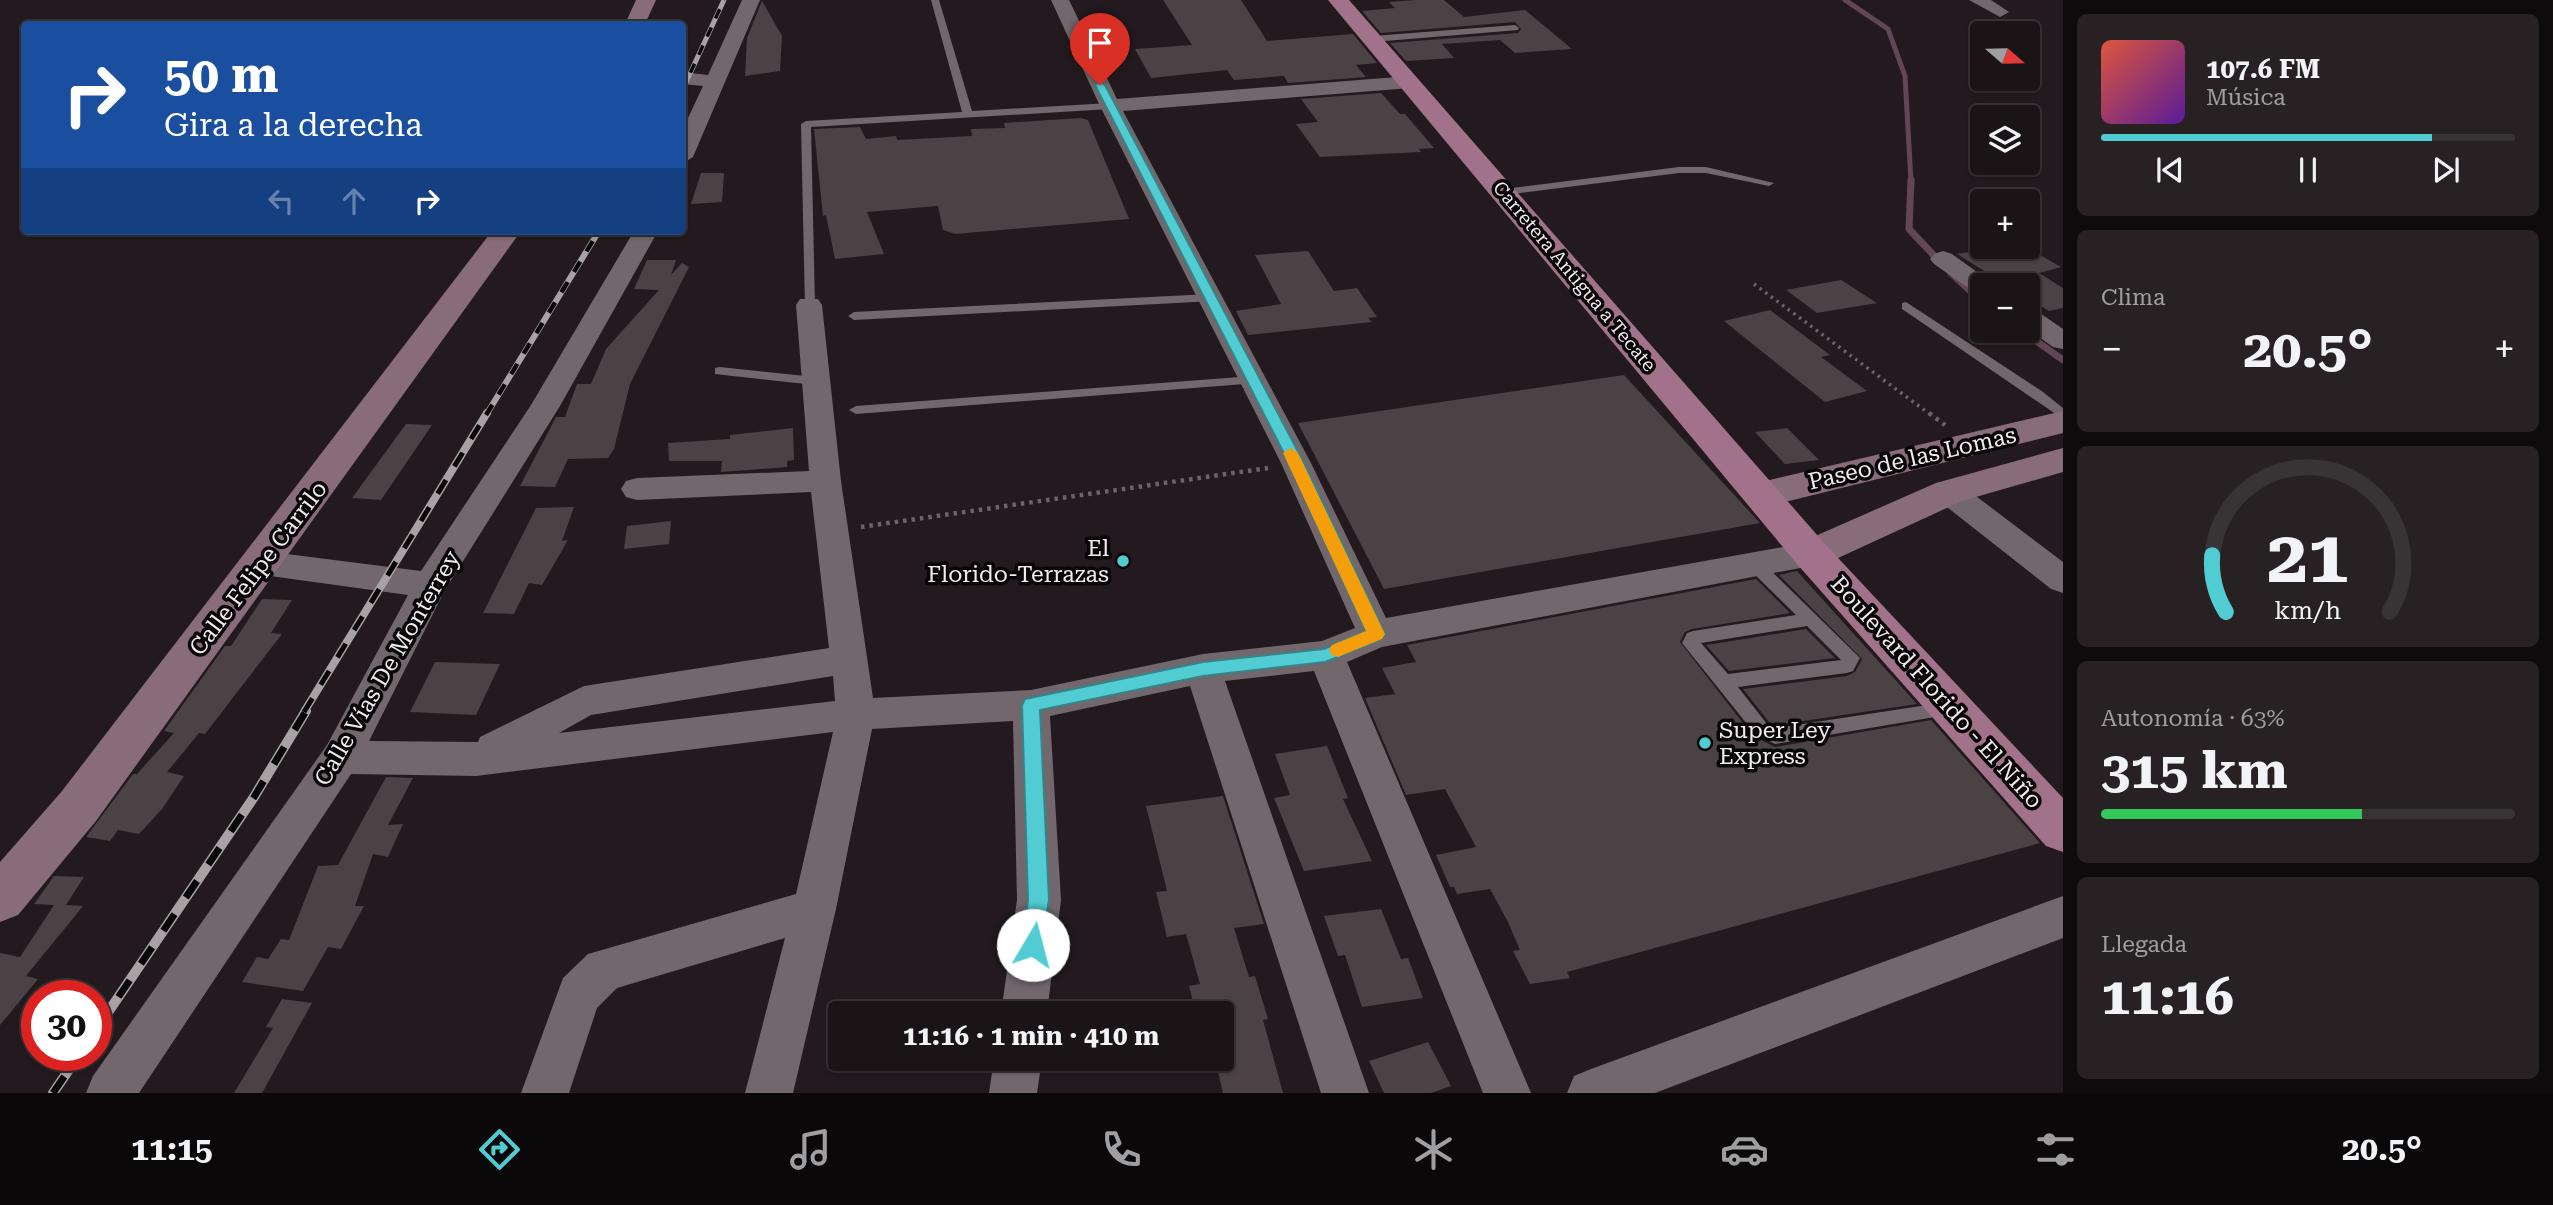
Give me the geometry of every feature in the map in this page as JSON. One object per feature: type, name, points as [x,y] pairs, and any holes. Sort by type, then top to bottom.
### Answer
[{"type":"main road","name":"Carretera Antigua a Tecate","points":[[1338,0],[1811,554]]},
{"type":"main road","name":"Boulevard Florido - El Niño","points":[[1811,554],[2063,831]]},
{"type":"street","points":[[636,21],[646,0]]},
{"type":"street","points":[[686,148],[751,0]]},
{"type":"street","points":[[1060,0],[1110,106],[1296,463],[1376,634]]},
{"type":"street","points":[[1978,0],[2000,12]]},
{"type":"street","points":[[686,78],[717,82]]},
{"type":"street","points":[[1110,106],[1410,82]]},
{"type":"street","name":"Calle Felipe Carrilo","points":[[0,899],[79,806],[263,563],[504,235]]},
{"type":"street","name":"Calle Vías De Monterrey","points":[[110,1093],[341,757],[430,585],[545,406],[644,235]]},
{"type":"street","points":[[1943,259],[1970,277]]},
{"type":"street","points":[[769,1093],[814,909],[856,714],[825,481],[808,305]]},
{"type":"street","points":[[2040,325],[2063,341]]},
{"type":"street","name":"Paseo de las Lomas","points":[[1760,495],[2063,422]]},
{"type":"street","points":[[1988,440],[2051,463]]},
{"type":"street","name":"Paseo de las Lomas","points":[[1811,554],[1950,492],[2051,463]]},
{"type":"street","points":[[637,489],[825,481]]},
{"type":"street","points":[[1950,492],[2063,580]]},
{"type":"street","points":[[341,757],[476,759],[856,714],[1031,705],[1203,669],[1325,655],[1376,634],[1811,554]]},
{"type":"street","points":[[263,563],[430,585]]},
{"type":"street","points":[[1325,655],[1507,1093]]},
{"type":"street","points":[[476,759],[584,701],[850,659]]},
{"type":"street","points":[[1203,669],[1345,1093]]},
{"type":"street","points":[[1026,1001],[1039,900],[1031,705]]},
{"type":"street","points":[[545,1093],[579,994],[604,970],[814,909]]},
{"type":"street","points":[[1591,1093],[2063,917]]},
{"type":"street","points":[[1013,1093],[1016,1071]]},
{"type":"lane","points":[[935,0],[968,115]]},
{"type":"lane","points":[[1373,39],[1514,28]]},
{"type":"lane","points":[[808,305],[806,124],[816,121],[1110,106]]},
{"type":"lane","points":[[1503,192],[1679,170],[1706,170],[1769,183]]},
{"type":"lane","points":[[854,316],[1210,298]]},
{"type":"lane","points":[[1906,306],[2063,415]]},
{"type":"lane","points":[[720,371],[815,381]]},
{"type":"lane","points":[[856,410],[1253,380]]},
{"type":"lane","points":[[1724,682],[1847,666],[1851,658],[1753,563]]},
{"type":"lane","points":[[1811,619],[1693,638],[1691,643],[1762,729],[1775,736],[1950,709]]},
{"type":"path","points":[[1754,284],[1911,402],[1988,440]]},
{"type":"path","points":[[833,532],[1296,463]]},
{"type":"building","points":[[1163,0],[1241,0],[1267,41],[1353,34],[1377,63],[1356,65],[1366,77],[1288,83],[1284,76],[1234,80],[1227,70],[1151,78],[1135,49],[1192,45]]},
{"type":"building","points":[[1444,0],[1464,17],[1525,10],[1572,49],[1515,53],[1500,40],[1442,44],[1454,58],[1406,61],[1390,43],[1518,33],[1521,29],[1515,22],[1381,33],[1362,11],[1395,8],[1389,2]]},
{"type":"building","points":[[762,1],[782,36],[780,71],[745,76],[747,38]]},
{"type":"building","points":[[1381,93],[1400,114],[1405,114],[1434,148],[1419,149],[1421,152],[1320,157],[1296,124],[1318,122],[1301,99]]},
{"type":"building","points":[[1081,118],[1088,120],[1129,219],[955,234],[943,230],[938,206],[867,212],[884,254],[835,259],[826,215],[823,216],[814,129],[860,127],[866,139],[896,136],[897,140],[972,136],[971,129],[1005,128],[1004,123]]},
{"type":"building","points":[[701,173],[724,173],[722,202],[691,204]]},
{"type":"building","points":[[1308,251],[1334,291],[1357,288],[1377,317],[1368,318],[1372,322],[1248,335],[1236,311],[1281,304],[1255,255]]},
{"type":"building","points":[[1970,252],[1970,259],[2040,259],[2040,255],[2061,267],[2039,273],[1988,273],[1957,254]]},
{"type":"building","points":[[647,260],[676,260],[671,275],[682,263],[689,267],[630,384],[614,449],[608,458],[568,459],[555,487],[520,486],[556,417],[565,417],[577,384],[591,384],[606,349],[659,290],[634,289]]},
{"type":"building","points":[[2040,274],[2063,288],[2063,308],[2049,311],[2040,305]]},
{"type":"building","points":[[1841,280],[1877,303],[1817,313],[1786,290]]},
{"type":"building","points":[[1770,310],[1830,355],[1821,357],[1867,391],[1825,402],[1724,321]]},
{"type":"building","points":[[1624,375],[1760,523],[1384,589],[1298,423]]},
{"type":"building","points":[[406,424],[432,425],[381,500],[352,498]]},
{"type":"building","points":[[793,428],[794,460],[787,461],[787,467],[721,472],[722,461],[669,461],[668,443],[730,439],[730,435]]},
{"type":"building","points":[[1787,428],[1819,460],[1785,464],[1755,432]]},
{"type":"building","points":[[574,507],[562,541],[568,540],[542,585],[529,583],[514,614],[483,613],[536,508]]},
{"type":"building","points":[[671,521],[669,544],[624,549],[627,526]]},
{"type":"building","points":[[1797,571],[1917,704],[1776,725],[1769,722],[1743,689],[1847,676],[1855,672],[1862,659],[1779,575]]},
{"type":"building","name":"Super Ley Express","points":[[1756,579],[1790,613],[1692,629],[1685,632],[1680,642],[1753,736],[1775,747],[1931,720],[2040,843],[1567,972],[1570,978],[1530,984],[1513,951],[1520,950],[1490,889],[1457,894],[1454,887],[1450,887],[1436,855],[1476,847],[1445,789],[1406,795],[1365,698],[1395,694],[1382,668],[1416,662],[1407,645]]},
{"type":"building","points":[[262,599],[292,600],[271,633],[282,634],[205,734],[199,733],[167,772],[184,776],[162,809],[139,834],[118,830],[110,841],[86,837],[133,774],[137,774],[174,733],[164,731],[225,646],[231,646]]},
{"type":"building","points":[[1806,629],[1835,658],[1729,671],[1706,645]]},
{"type":"building","points":[[435,662],[500,664],[476,715],[410,712]]},
{"type":"building","points":[[1327,746],[1348,798],[1343,799],[1372,861],[1304,871],[1274,798],[1290,795],[1275,754]]},
{"type":"building","points":[[386,777],[413,778],[388,825],[403,824],[388,857],[373,854],[355,906],[364,906],[341,949],[328,947],[303,991],[242,982],[257,957],[268,959],[281,939],[289,940],[318,866],[338,865]]},
{"type":"building","points":[[1223,796],[1264,924],[1234,928],[1249,977],[1255,976],[1268,1019],[1263,1020],[1283,1093],[1223,1093],[1218,1071],[1234,1071],[1234,1001],[1193,1001],[1189,986],[1200,984],[1186,934],[1167,937],[1156,892],[1167,891],[1146,806]]},
{"type":"building","points":[[54,876],[84,877],[66,905],[83,906],[26,976],[37,980],[21,980],[21,1000],[0,1025],[0,953],[20,957],[54,905],[34,904]]},
{"type":"building","points":[[1381,909],[1401,959],[1408,958],[1423,998],[1362,1007],[1345,955],[1338,956],[1324,916]]},
{"type":"building","points":[[282,999],[312,1003],[262,1093],[234,1093],[273,1028],[266,1027]]},
{"type":"building","points":[[1428,1042],[1451,1086],[1431,1093],[1384,1093],[1369,1061]]},
{"type":"waterway","points":[[1845,0],[1888,29],[1905,76],[1911,181]]},
{"type":"waterway","points":[[1911,181],[1909,229],[1941,263]]},
{"type":"waterway","points":[[1951,273],[1970,291]]},
{"type":"waterway","points":[[2039,343],[2063,360]]},
{"type":"railway","points":[[686,82],[724,0]]},
{"type":"railway","points":[[486,415],[597,235]]},
{"type":"railway","points":[[304,712],[487,413]]},
{"type":"railway","points":[[112,1006],[254,797],[306,711]]},
{"type":"railway","points":[[53,1093],[68,1071]]},
{"type":"slow traffic","points":[[1291,453],[1376,634],[1338,650]]},
{"type":"place","name":"El Florido-Terrazas","points":[[1123,561]]},
{"type":"place","name":"Super Ley Express","points":[[1705,743]]},
{"type":"route","points":[[1033,945],[1039,900],[1031,705],[1203,669],[1325,655],[1376,634],[1296,463],[1100,85]]}]
